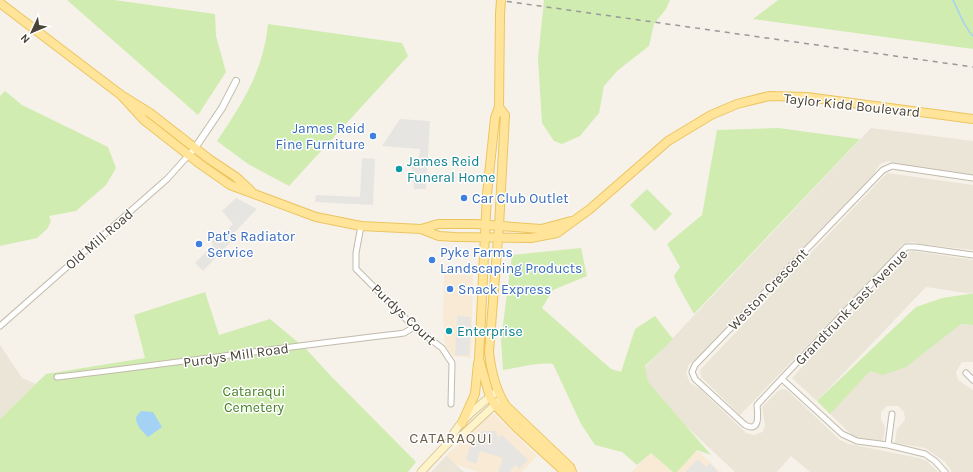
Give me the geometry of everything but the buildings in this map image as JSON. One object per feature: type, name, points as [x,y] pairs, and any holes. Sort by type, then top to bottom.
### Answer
[{"type":"main road","points":[[462,423],[475,394],[479,359],[480,308],[486,238],[487,194],[495,118],[499,107],[500,0]]},
{"type":"main road","points":[[0,3],[121,95],[150,113],[195,148],[236,177],[253,193]]},
{"type":"main road","points":[[121,95],[144,120],[188,156],[230,185],[316,217],[361,226],[421,229]]},
{"type":"main road","name":"Taylor Kidd Boulevard","points":[[421,229],[439,236],[486,238],[531,238],[550,236],[562,231],[674,137],[711,115],[737,104],[769,96],[807,97],[973,119]]},
{"type":"main road","points":[[499,107],[505,116],[499,226],[489,352],[491,367],[498,398],[516,427],[564,472]]},
{"type":"main road","name":"Taylor Kidd Boulevard","points":[[421,229],[438,224],[486,225],[541,229],[564,224],[577,219]]},
{"type":"main road","points":[[479,359],[490,397]]},
{"type":"main road","points":[[490,397],[498,398],[570,467],[572,472]]},
{"type":"main road","points":[[421,472],[451,440],[452,434],[462,423],[490,397]]},
{"type":"main road","points":[[451,440],[458,439],[498,398]]},
{"type":"street","points":[[195,148],[222,108],[236,81]]},
{"type":"street","name":"Old Mill Road","points":[[0,326],[167,179],[195,148]]},
{"type":"street","name":"Weston Crescent","points":[[782,379],[757,405],[758,422],[755,426],[750,428],[695,379],[692,372],[695,365],[883,170],[892,166],[973,178]]},
{"type":"street","name":"Purdys Court","points":[[361,226],[356,253],[356,269],[414,327],[442,348],[452,363],[451,404]]},
{"type":"street","name":"Grandtrunk East Avenue","points":[[782,379],[906,247],[973,255]]},
{"type":"street","name":"Purdys Mill Road","points":[[57,377],[397,334],[404,333],[414,327]]},
{"type":"street","points":[[966,373],[973,380]]},
{"type":"street","points":[[782,379],[842,434],[857,441],[924,454],[935,460],[945,472]]},
{"type":"street","points":[[888,446],[892,414]]},
{"type":"shaded area","points":[[400,119],[430,121],[426,189],[414,189],[411,161],[419,161],[420,149],[382,146]]},
{"type":"shaded area","points":[[871,128],[973,141],[973,175],[899,165],[889,161],[880,164],[874,174],[698,358],[689,364],[686,373],[690,383],[700,389],[746,433],[754,435],[762,432],[765,426],[762,407],[778,391],[782,389],[787,390],[840,440],[849,444],[919,458],[927,461],[938,472],[810,472],[791,456],[777,472],[735,472],[635,378]]},
{"type":"shaded area","points":[[362,158],[375,159],[373,205],[315,202],[316,195],[360,197]]},
{"type":"shaded area","points":[[887,173],[973,185],[973,250],[919,244],[914,242],[902,244],[897,253],[740,415],[701,377],[700,370]]},
{"type":"shaded area","points":[[236,198],[257,209],[231,236],[233,239],[203,271],[195,263],[213,245],[211,242],[218,234],[223,235],[233,224],[222,211]]},
{"type":"shaded area","points":[[913,251],[973,260],[973,294],[926,287],[817,401],[792,378],[907,253]]},
{"type":"shaded area","points":[[444,274],[473,275],[471,358],[453,356],[445,346],[443,314]]},
{"type":"shaded area","points":[[457,316],[471,317],[469,356],[455,355]]},
{"type":"shaded area","points":[[961,324],[973,325],[973,362],[962,362],[956,372],[958,380],[973,390],[973,472],[952,472],[945,462],[925,448],[895,443],[897,429],[905,420],[904,412],[898,406],[887,406],[881,412],[881,420],[885,427],[883,441],[854,437],[828,412],[870,366]]},
{"type":"shaded area","points":[[0,345],[22,378],[36,384],[0,419]]},
{"type":"shaded area","points":[[494,414],[537,456],[522,472],[478,472],[455,464],[447,455],[489,415]]},
{"type":"shaded area","points":[[483,431],[496,431],[498,438],[502,435],[528,460],[519,469],[515,465],[510,472],[498,472],[503,458],[480,451],[476,464],[466,460],[470,447]]},
{"type":"shaded area","points":[[697,450],[720,472],[677,472]]},
{"type":"shaded area","points":[[651,453],[673,472],[631,472]]},
{"type":"shaded area","points":[[447,455],[455,464],[464,472],[431,472]]},
{"type":"shaded area","points":[[698,459],[706,467],[710,463],[718,472],[685,472]]},
{"type":"green space","points":[[67,0],[114,0],[215,14],[216,36],[226,72],[198,115]]},
{"type":"green space","points":[[544,0],[670,0],[666,9],[654,24],[649,46],[617,71],[604,86],[599,113],[580,136],[562,144],[554,141],[542,123],[538,59]]},
{"type":"green space","points":[[778,0],[973,0],[973,49],[753,19]]},
{"type":"green space","points":[[268,24],[402,43],[408,56],[289,186],[248,164],[217,141],[235,113],[257,72],[262,57]]},
{"type":"green space","points":[[5,91],[22,105],[108,147],[116,168],[106,185],[76,211],[49,216],[51,221],[47,229],[37,238],[0,246],[0,96]]},
{"type":"green space","points":[[778,128],[860,139],[694,314],[677,284],[674,276],[680,267],[667,244],[702,215],[717,130]]},
{"type":"green space","points":[[647,189],[672,214],[655,231],[630,205]]},
{"type":"green space","points":[[581,248],[587,276],[553,290],[542,308],[611,369],[621,372],[635,329],[655,316],[673,339],[645,366],[648,382],[711,455],[697,450],[677,472],[673,472],[651,453],[637,465],[622,452],[595,445],[581,424],[553,364],[534,364],[503,370],[501,340],[512,255]]},
{"type":"green space","name":"Cataraqui Cemetery","points":[[205,292],[219,335],[270,319],[306,349],[416,462],[408,472],[0,472],[0,419],[46,374],[145,358],[134,315]]},
{"type":"green space","points":[[973,294],[973,325],[961,324],[906,367],[883,375],[870,371],[830,414],[817,401],[916,307],[942,298]]},
{"type":"water","points":[[141,411],[153,412],[162,427],[148,437],[137,423],[136,417]]},
{"type":"waterway","points":[[953,0],[964,24],[973,36]]},
{"type":"railway","points":[[497,0],[973,67]]},
{"type":"place","name":"James Reid Fine Furniture","points":[[373,136]]},
{"type":"place","name":"James Reid Funeral Home","points":[[399,169]]},
{"type":"place","name":"Car Club Outlet","points":[[464,198]]},
{"type":"place","name":"Pat's Radiator Service","points":[[199,244]]},
{"type":"place","name":"Pyke Farms Landscaping Products","points":[[432,260]]},
{"type":"place","name":"Snack Express","points":[[450,289]]},
{"type":"place","name":"Enterprise","points":[[449,331]]},
{"type":"district","name":"CATARAQUI","points":[[451,438]]}]
